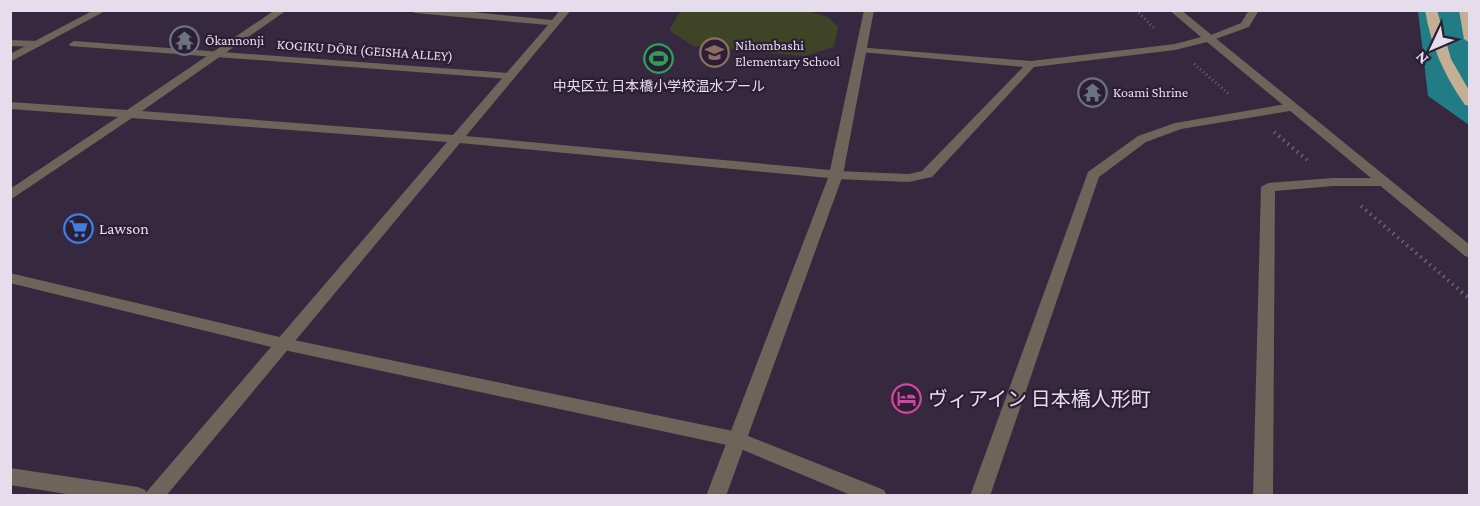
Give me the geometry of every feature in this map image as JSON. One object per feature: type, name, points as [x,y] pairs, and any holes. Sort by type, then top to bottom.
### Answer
[{"type":"highway","points":[[1431,10],[1435,41],[1446,66],[1470,102]]},
{"type":"highway","points":[[1465,10],[1470,39]]},
{"type":"street","points":[[10,59],[102,10]]},
{"type":"street","points":[[10,196],[282,10]]},
{"type":"street","points":[[153,495],[284,345],[455,139],[566,10]]},
{"type":"street","points":[[716,495],[836,175],[869,10]]},
{"type":"street","points":[[1174,10],[1206,39],[1470,253]]},
{"type":"street","points":[[861,49],[1031,64],[1175,47],[1245,25],[1254,10]]},
{"type":"street","points":[[416,11],[556,23]]},
{"type":"street","points":[[10,43],[38,44]]},
{"type":"street","name":"KOGIKU DŌRI (GEISHA ALLEY)","points":[[74,44],[509,76]]},
{"type":"street","points":[[10,105],[128,116],[455,139],[836,175],[909,178],[927,174],[1031,64]]},
{"type":"street","points":[[980,495],[1094,175],[1142,139],[1179,126],[1250,112],[1292,107]]},
{"type":"street","points":[[1263,495],[1269,187],[1333,182],[1382,182]]},
{"type":"street","points":[[10,278],[284,345],[738,440],[877,495]]},
{"type":"street","points":[[10,476],[138,495]]},
{"type":"path","points":[[1136,10],[1250,112],[1470,299]]},
{"type":"shaded area","points":[[681,10],[807,11],[828,17],[838,27],[834,47],[805,56],[693,46],[669,30]]},
{"type":"shaded area","points":[[1418,11],[1469,11],[1469,125],[1428,96]]},
{"type":"place","name":"Ōkannonji","points":[[184,40]]},
{"type":"place","name":"Nihombashi Elementary School","points":[[714,53]]},
{"type":"place","name":"中央区立 日本橋小学校温水プール","points":[[659,59]]},
{"type":"place","name":"Koami Shrine","points":[[1092,92]]},
{"type":"place","name":"Lawson","points":[[78,228]]},
{"type":"place","name":"ヴィアイン 日本橋人形町","points":[[907,399]]}]
